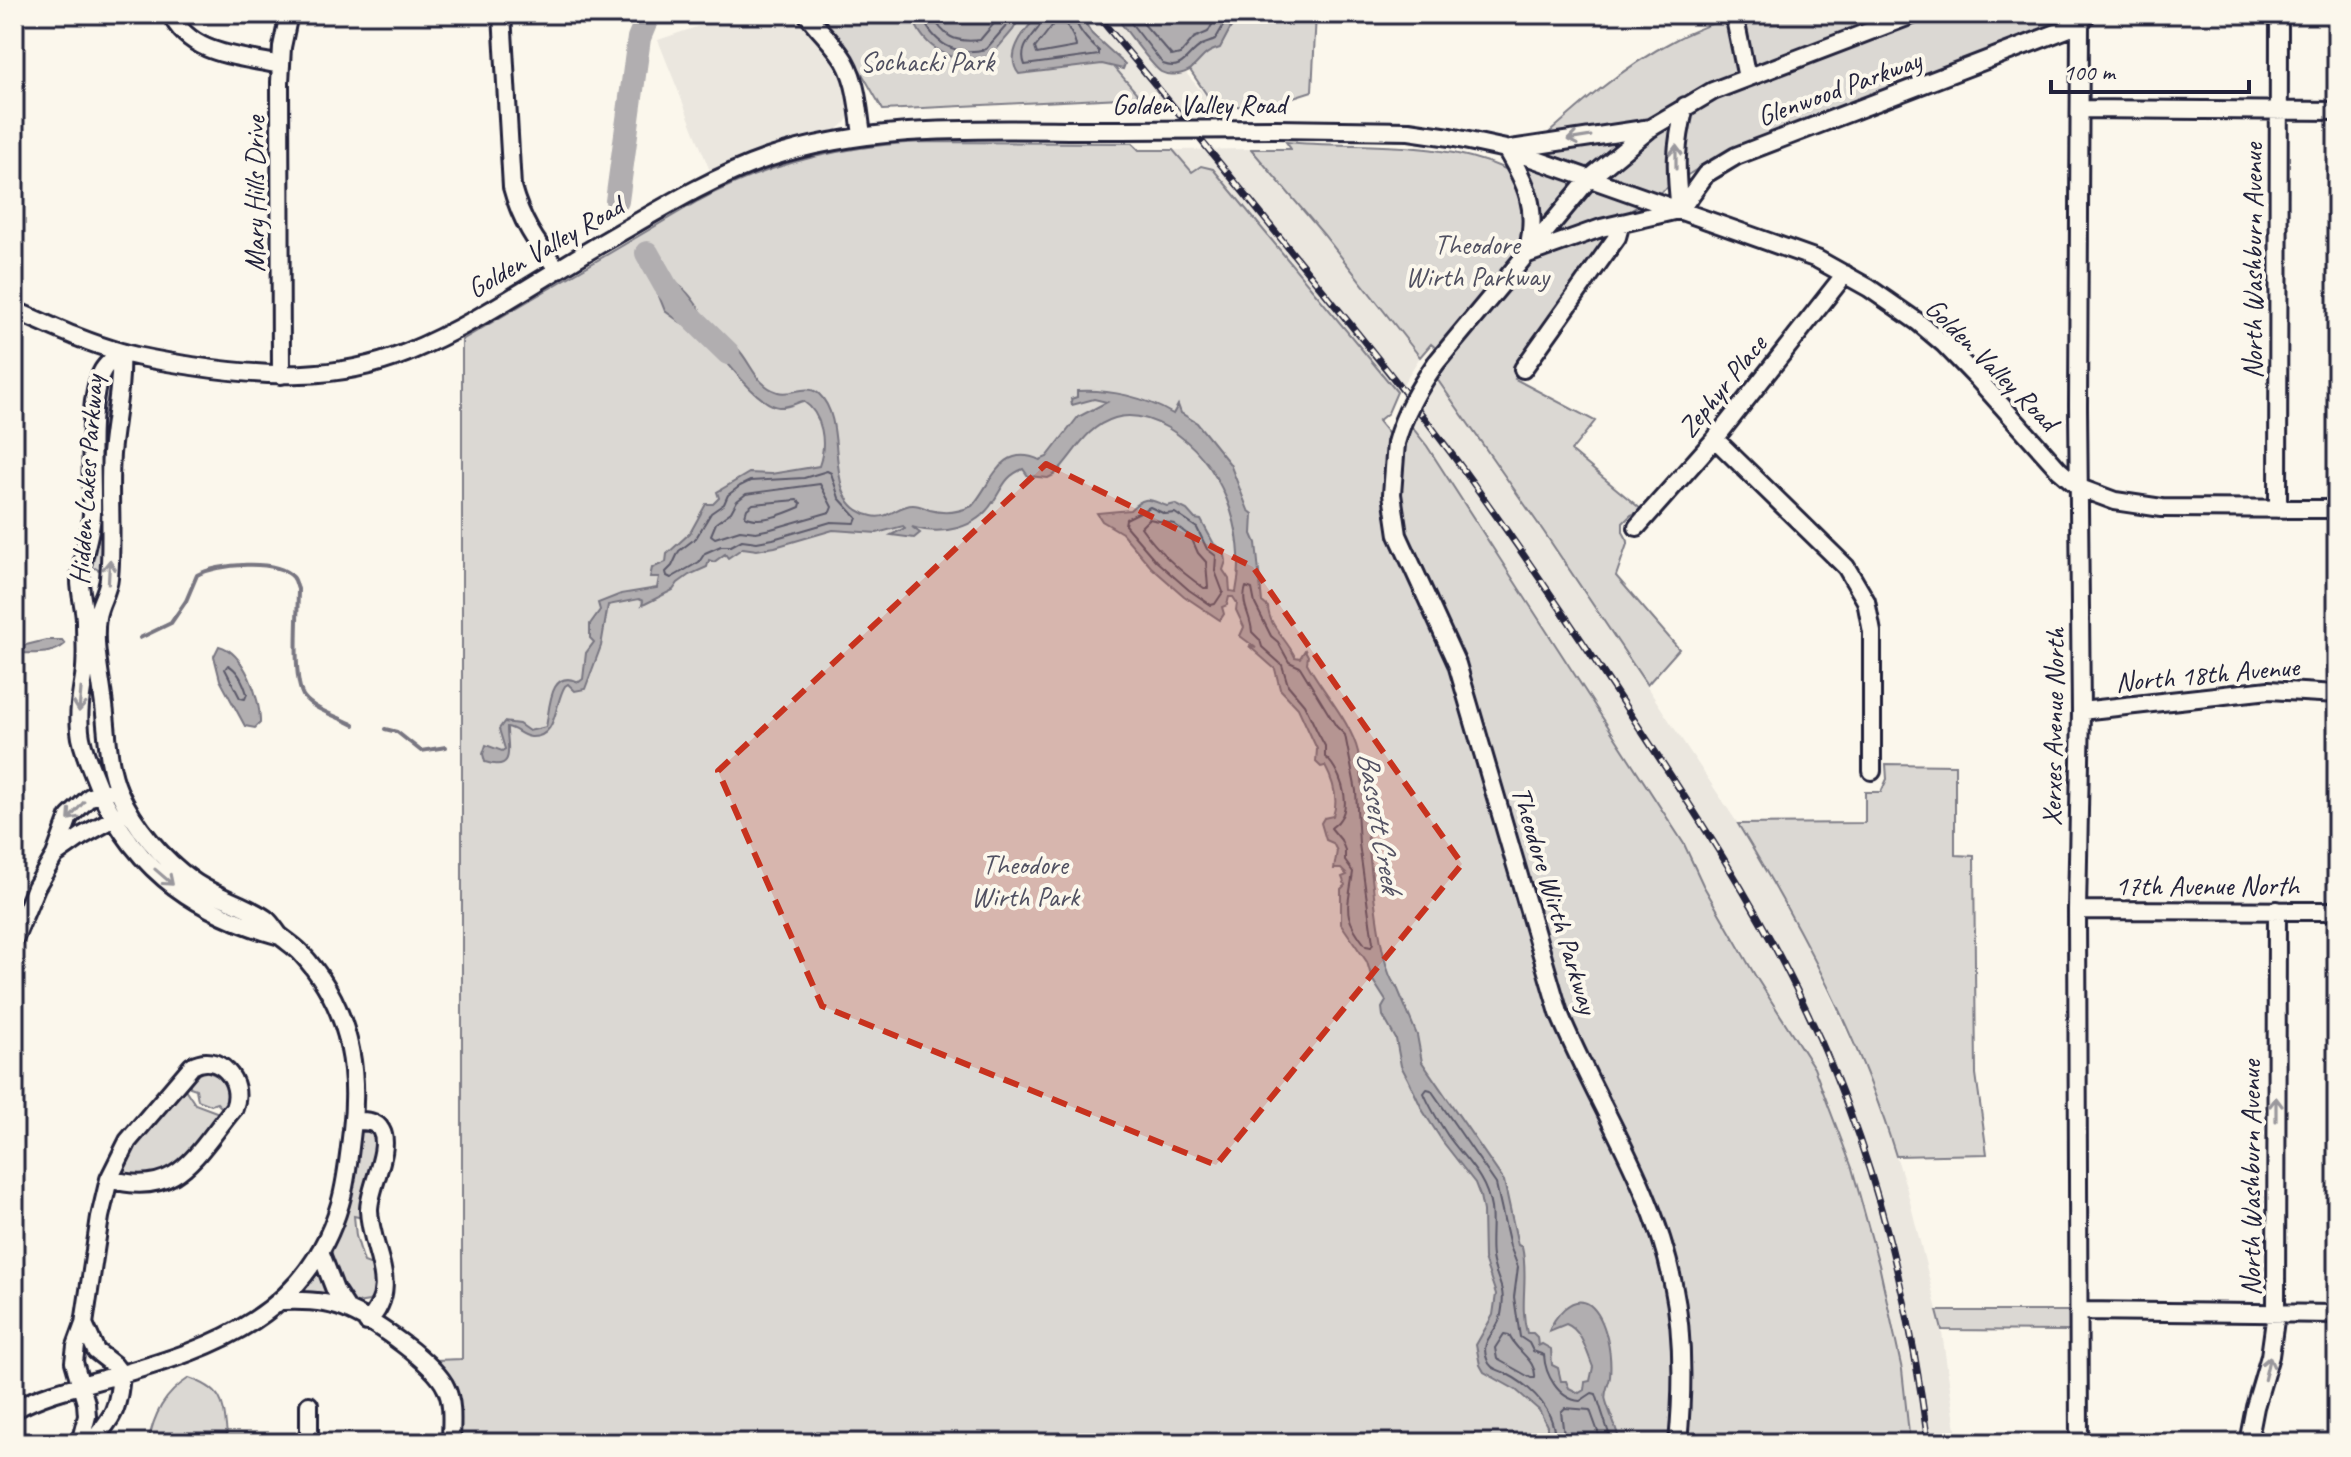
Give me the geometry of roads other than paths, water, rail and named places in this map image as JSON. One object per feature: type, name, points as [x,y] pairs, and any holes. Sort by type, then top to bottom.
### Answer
[{"type":"street","points":[[171,14],[178,30],[192,42],[281,65]]},
{"type":"street","name":"Mary Hills Drive","points":[[281,375],[281,65],[289,14]]},
{"type":"street","points":[[502,14],[512,187],[529,233],[557,268]]},
{"type":"street","points":[[807,14],[842,55],[849,70],[855,85],[862,135]]},
{"type":"street","points":[[1734,14],[1747,78]]},
{"type":"street","name":"Theodore Wirth Parkway","points":[[1678,1443],[1682,1401],[1680,1338],[1673,1282],[1665,1252],[1646,1196],[1559,1013],[1457,664],[1398,535],[1392,494],[1396,443],[1407,410],[1436,363],[1589,179],[1652,127],[1713,91],[1915,14]]},
{"type":"street","name":"North Washburn Avenue","points":[[2278,509],[2279,14]]},
{"type":"street","name":"Xerxes Avenue North","points":[[2079,1443],[2077,910],[2081,711],[2078,406],[2080,109],[2084,19]]},
{"type":"street","name":"Glenwood Parkway","points":[[1680,210],[1706,174],[1736,156],[2084,19]]},
{"type":"street","points":[[1527,254],[1621,223],[1680,210],[1675,152],[1685,106]]},
{"type":"street","points":[[2080,109],[2337,111]]},
{"type":"street","points":[[1527,254],[1533,231],[1531,197],[1506,149],[1652,127]]},
{"type":"street","name":"Golden Valley Road","points":[[14,310],[120,352],[212,369],[281,375],[341,371],[375,364],[407,352],[464,324],[719,177],[768,158],[862,135],[925,131],[1409,131],[1506,149],[1789,248],[1845,274],[1891,302],[1944,344],[2059,470],[2080,488],[2134,506],[2337,509]]},
{"type":"street","points":[[1523,369],[1617,237],[1621,223]]},
{"type":"street","name":"Zephyr Place","points":[[1637,527],[1715,439],[1845,274]]},
{"type":"street","name":"Hidden Lakes Parkway","points":[[14,1410],[80,1385],[200,1349],[252,1323],[282,1301],[320,1251],[339,1205],[353,1121],[356,1082],[352,1049],[344,1021],[330,991],[299,951],[266,920],[225,900],[182,872],[153,843],[118,790],[106,741],[98,673],[97,615],[110,575],[111,458],[117,394],[122,376],[120,352]]},
{"type":"street","name":"Hidden Lakes Parkway","points":[[120,352],[103,370],[95,401],[92,517],[80,577],[85,615],[84,677],[78,704],[80,732],[100,794],[113,819],[147,862],[185,895],[236,922],[280,936]]},
{"type":"street","points":[[1715,439],[1846,567],[1866,601],[1872,632],[1872,771]]},
{"type":"street","name":"North 18th Avenue","points":[[2081,711],[2269,690],[2337,694]]},
{"type":"street","points":[[14,940],[36,887],[55,855],[69,817],[90,797],[118,790]]},
{"type":"street","points":[[55,855],[129,810]]},
{"type":"street","name":"17th Avenue North","points":[[2077,910],[2337,911]]},
{"type":"street","name":"North Washburn Avenue","points":[[2248,1443],[2270,1356],[2276,1313],[2277,910]]},
{"type":"street","points":[[80,1443],[87,1416],[74,1362],[84,1324],[100,1217],[109,1179],[128,1141],[192,1066],[210,1062],[224,1068],[236,1083],[239,1097],[234,1108],[185,1167],[169,1180],[149,1186],[109,1179]]},
{"type":"street","points":[[353,1121],[376,1124],[384,1141],[369,1207],[385,1285],[378,1311],[367,1322]]},
{"type":"street","points":[[320,1251],[335,1290],[348,1310]]},
{"type":"street","points":[[282,1301],[312,1302],[348,1310],[425,1361],[437,1372],[450,1397],[451,1443]]},
{"type":"street","points":[[2080,1311],[2337,1314]]},
{"type":"street","points":[[84,1324],[96,1351],[121,1374],[117,1407],[111,1420],[91,1443]]},
{"type":"street","points":[[309,1405],[309,1443]]},
{"type":"water","points":[[912,14],[1022,14],[991,56],[966,60],[942,53],[932,46],[923,37]]},
{"type":"water","points":[[1040,14],[1080,14],[1092,34],[1125,64],[1123,69],[1102,64],[1019,74],[1015,66],[1015,50],[1023,34]]},
{"type":"water","points":[[1115,14],[1238,14],[1220,48],[1206,54],[1188,71],[1173,75],[1157,69]]},
{"type":"water","points":[[652,250],[663,263],[671,281],[687,292],[706,319],[695,329],[665,311],[643,256]]},
{"type":"water","points":[[707,327],[735,346],[770,389],[783,393],[809,390],[819,394],[828,407],[833,424],[840,480],[846,497],[856,509],[872,516],[883,516],[913,505],[946,512],[972,506],[1006,461],[1015,456],[1040,460],[1047,457],[1078,417],[1107,402],[1094,399],[1072,405],[1071,399],[1077,397],[1077,391],[1126,395],[1173,414],[1178,405],[1181,413],[1197,423],[1230,464],[1248,510],[1253,514],[1252,534],[1256,543],[1262,602],[1268,607],[1275,627],[1295,657],[1300,658],[1305,650],[1307,663],[1343,718],[1358,752],[1376,915],[1389,973],[1417,1035],[1422,1062],[1504,1181],[1518,1245],[1522,1247],[1524,1258],[1527,1333],[1537,1337],[1538,1346],[1542,1344],[1551,1349],[1552,1365],[1558,1368],[1561,1381],[1566,1381],[1569,1388],[1579,1393],[1584,1390],[1585,1382],[1590,1381],[1593,1367],[1583,1342],[1576,1331],[1566,1324],[1549,1331],[1559,1314],[1570,1304],[1583,1302],[1596,1311],[1609,1349],[1610,1377],[1605,1398],[1620,1443],[1547,1443],[1547,1426],[1539,1410],[1516,1390],[1484,1372],[1480,1365],[1476,1345],[1493,1315],[1496,1294],[1484,1259],[1480,1196],[1475,1183],[1423,1111],[1401,1066],[1396,1039],[1383,1016],[1382,1008],[1386,1001],[1372,979],[1367,962],[1341,924],[1341,889],[1345,885],[1342,877],[1347,875],[1341,869],[1334,869],[1337,851],[1333,843],[1326,840],[1321,823],[1324,818],[1333,816],[1335,810],[1334,790],[1328,772],[1325,766],[1321,767],[1316,762],[1317,749],[1298,708],[1280,689],[1275,669],[1240,636],[1244,627],[1233,597],[1229,597],[1227,605],[1222,607],[1224,614],[1220,620],[1184,596],[1151,567],[1122,533],[1102,521],[1097,513],[1130,510],[1148,500],[1167,506],[1175,504],[1187,510],[1195,519],[1201,520],[1214,544],[1224,550],[1226,561],[1223,570],[1229,579],[1230,591],[1236,592],[1238,546],[1227,500],[1203,459],[1168,428],[1136,416],[1122,416],[1105,422],[1088,434],[1054,475],[1048,478],[1028,476],[1023,469],[1017,472],[1005,482],[986,511],[957,528],[935,531],[912,527],[920,533],[914,538],[891,535],[905,528],[903,526],[877,533],[833,530],[775,547],[757,550],[743,548],[728,558],[725,554],[714,562],[709,560],[707,567],[645,604],[642,605],[643,601],[639,599],[608,605],[601,646],[585,689],[575,691],[568,684],[565,686],[551,726],[540,736],[527,736],[507,727],[506,760],[495,764],[485,762],[483,754],[486,745],[502,751],[505,749],[499,729],[504,722],[519,724],[529,731],[546,727],[556,685],[562,680],[579,682],[583,679],[586,653],[594,642],[590,638],[590,624],[600,610],[598,603],[621,594],[657,588],[659,577],[650,577],[652,568],[666,562],[667,554],[690,533],[706,504],[713,504],[719,498],[717,492],[749,473],[771,474],[819,466],[823,439],[815,413],[803,401],[779,407],[769,404],[737,375],[701,333]]},
{"type":"water","points":[[62,640],[65,644],[48,652],[14,653],[14,645]]},
{"type":"water","points":[[219,646],[236,657],[249,678],[260,713],[260,723],[255,728],[245,726],[220,680],[214,656]]},
{"type":"waterway","name":"Bassett Creek","points":[[617,201],[639,38],[649,14]]},
{"type":"waterway","name":"Bassett Creek","points":[[647,253],[665,285],[685,311],[728,353]]},
{"type":"waterway","points":[[140,638],[171,623],[186,601],[197,575],[218,568],[246,565],[285,571],[294,578],[298,589],[297,662],[300,689],[308,702],[354,725]]},
{"type":"waterway","points":[[385,729],[397,732],[421,751],[446,747]]},
{"type":"railway","points":[[1096,14],[1357,333],[1470,479],[1654,750],[1759,919],[1805,1007],[1868,1165],[1898,1275],[1928,1443]]},
{"type":"park label","name":"Sochacki Park","points":[[927,61]]},
{"type":"park label","name":"Theodore Wirth Park","points":[[1025,880]]}]
